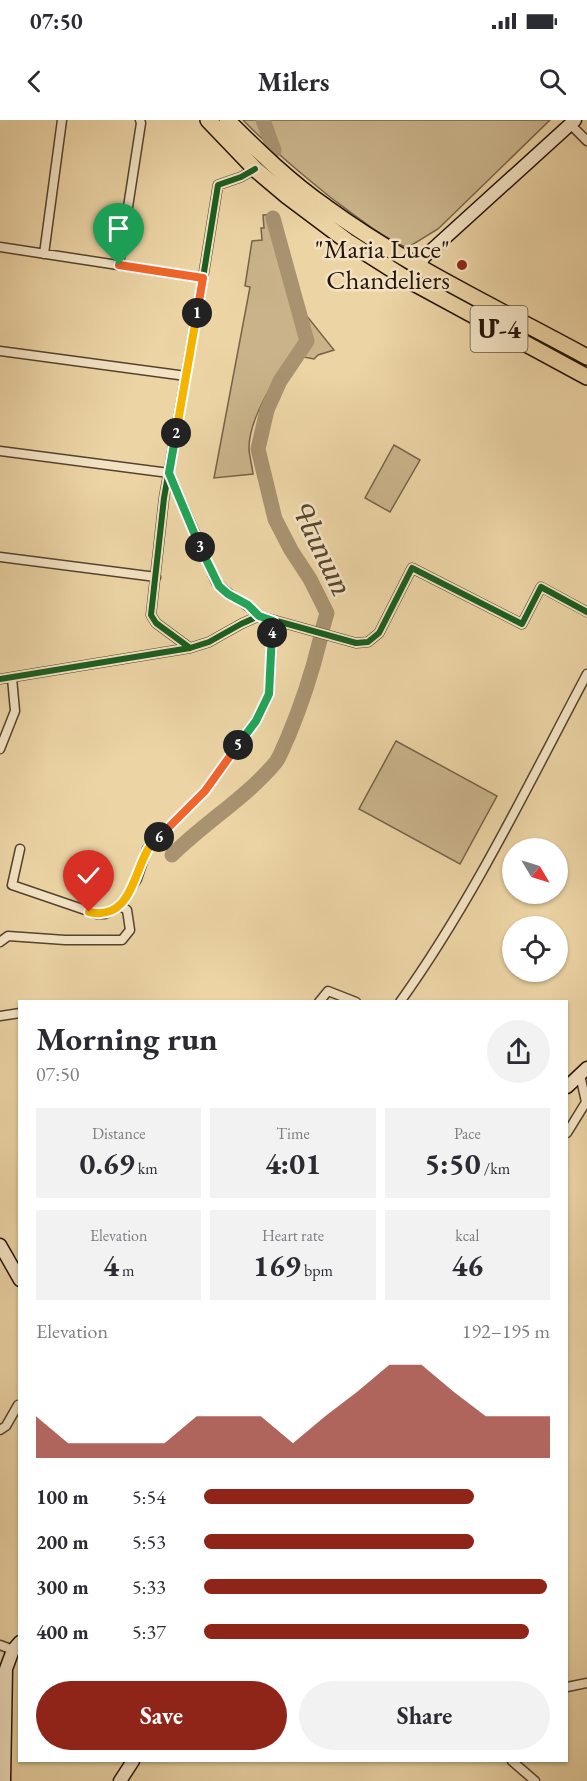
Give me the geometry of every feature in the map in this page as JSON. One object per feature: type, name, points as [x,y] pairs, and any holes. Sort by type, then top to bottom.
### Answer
[{"type":"highway","name":"Մ-4","points":[[208,120],[255,169],[347,242],[410,281],[587,377]]},
{"type":"highway","name":"Մ-4","points":[[227,120],[267,159],[326,207],[386,247],[587,357]]},
{"type":"main road","points":[[410,281],[424,257],[573,122]]},
{"type":"main road","points":[[568,1087],[584,1072]]},
{"type":"main road","points":[[0,1245],[18,1276]]},
{"type":"main road","points":[[4,1781],[6,1669],[16,1646]]},
{"type":"main road","points":[[120,1781],[132,1762]]},
{"type":"street","points":[[44,254],[62,120]]},
{"type":"street","points":[[119,265],[140,120]]},
{"type":"street","points":[[573,122],[587,141]]},
{"type":"street","points":[[190,648],[152,620],[151,615],[164,498],[218,185],[255,169]]},
{"type":"street","points":[[0,247],[203,278]]},
{"type":"street","points":[[0,351],[186,376]]},
{"type":"street","points":[[0,452],[169,473]]},
{"type":"street","points":[[169,473],[216,582],[224,590],[248,605],[259,616],[273,621],[356,643],[368,642],[379,633],[412,568],[522,624],[542,587],[587,612]]},
{"type":"street","points":[[0,557],[156,577]]},
{"type":"street","points":[[0,680],[190,648],[210,642],[259,616]]},
{"type":"street","points":[[20,849],[12,885],[97,914],[105,914],[120,906],[136,879],[147,849],[205,791],[256,721],[269,694],[273,621]]},
{"type":"street","points":[[401,1000],[428,963],[472,889],[587,674]]},
{"type":"street","points":[[0,749],[15,711],[12,678]]},
{"type":"street","points":[[0,942],[8,936],[88,941],[122,940],[130,930],[127,910],[120,906]]},
{"type":"street","points":[[321,1000],[328,991],[351,1000]]},
{"type":"street","points":[[0,1016],[18,1013]]},
{"type":"street","points":[[568,1131],[586,1102],[584,1072]]},
{"type":"street","points":[[0,1430],[6,1426],[18,1405]]},
{"type":"street","points":[[0,1645],[16,1646]]},
{"type":"street","points":[[568,1687],[587,1683]]},
{"type":"street","points":[[513,1762],[535,1781]]},
{"type":"shaded area","points":[[243,120],[550,120],[438,229],[407,248],[377,231],[330,197],[285,160]]},
{"type":"shaded area","points":[[277,214],[302,310],[334,350],[318,355],[314,359],[293,355],[271,387],[253,426],[249,450],[253,474],[214,478],[250,287],[245,286],[252,241],[262,240],[263,215]]},
{"type":"shaded area","points":[[394,445],[420,460],[390,512],[365,498]]},
{"type":"shaded area","points":[[396,741],[497,796],[460,864],[359,809]]},
{"type":"waterway","name":"Գետառ","points":[[263,120],[274,150]]},
{"type":"waterway","name":"Գետառ","points":[[273,218],[307,341],[280,381],[267,410],[258,449],[275,519],[327,613],[323,627]]},
{"type":"waterway","name":"Գետառ","points":[[172,855],[239,799],[276,762],[302,701],[320,640]]},
{"type":"cycle path","points":[[190,648],[156,623],[151,615],[164,498],[218,185],[255,169]]},
{"type":"cycle path","points":[[0,679],[190,648],[209,642],[259,616],[356,643],[368,642],[379,633],[412,568],[522,624],[541,587],[587,612]]},
{"type":"place","name":"\"Maria Luce\" Chandeliers","points":[[462,265]]},
{"type":"route","points":[[89,912],[105,914],[120,906],[136,879],[147,849],[205,791],[256,721],[269,694],[273,621],[259,616],[248,605],[228,594],[216,582],[169,473],[203,278],[119,265]]}]
